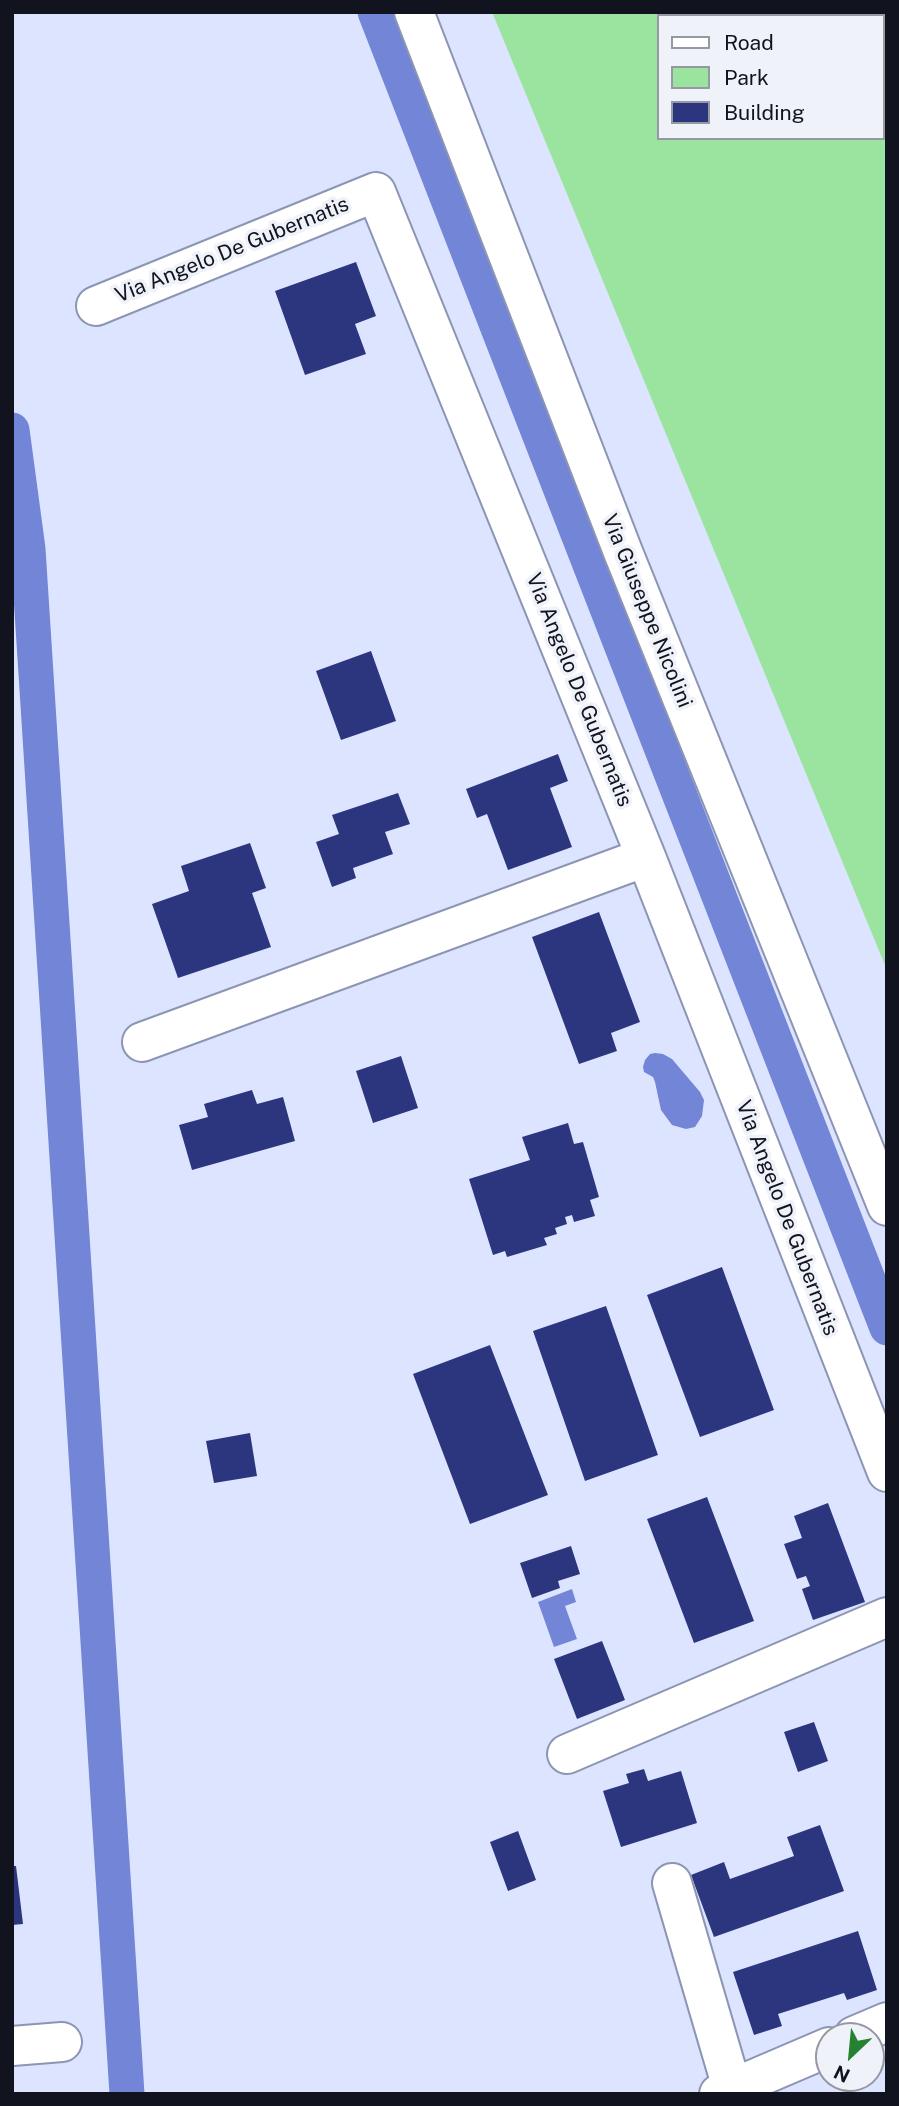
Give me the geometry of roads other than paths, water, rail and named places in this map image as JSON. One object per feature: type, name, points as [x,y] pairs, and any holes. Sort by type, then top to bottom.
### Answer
[{"type":"street","name":"Via Giuseppe Nicolini","points":[[414,12],[623,552],[887,1206]]},
{"type":"street","name":"Via Angelo De Gubernatis","points":[[96,306],[376,192],[646,857],[887,1472]]},
{"type":"street","points":[[142,1042],[646,857]]},
{"type":"street","points":[[567,1755],[887,1617]]},
{"type":"street","points":[[672,1883],[726,2091],[815,2053]]},
{"type":"street","points":[[12,2046],[62,2042]]},
{"type":"water","points":[[650,1054],[672,1059],[700,1092],[704,1100],[702,1116],[695,1127],[686,1129],[672,1125],[661,1110],[653,1077],[644,1072],[643,1067]]},
{"type":"water","points":[[572,1589],[576,1602],[565,1606],[577,1639],[554,1647],[538,1602]]},
{"type":"waterway","points":[[375,12],[887,1328]]},
{"type":"waterway","points":[[12,430],[28,549],[127,2094]]}]
